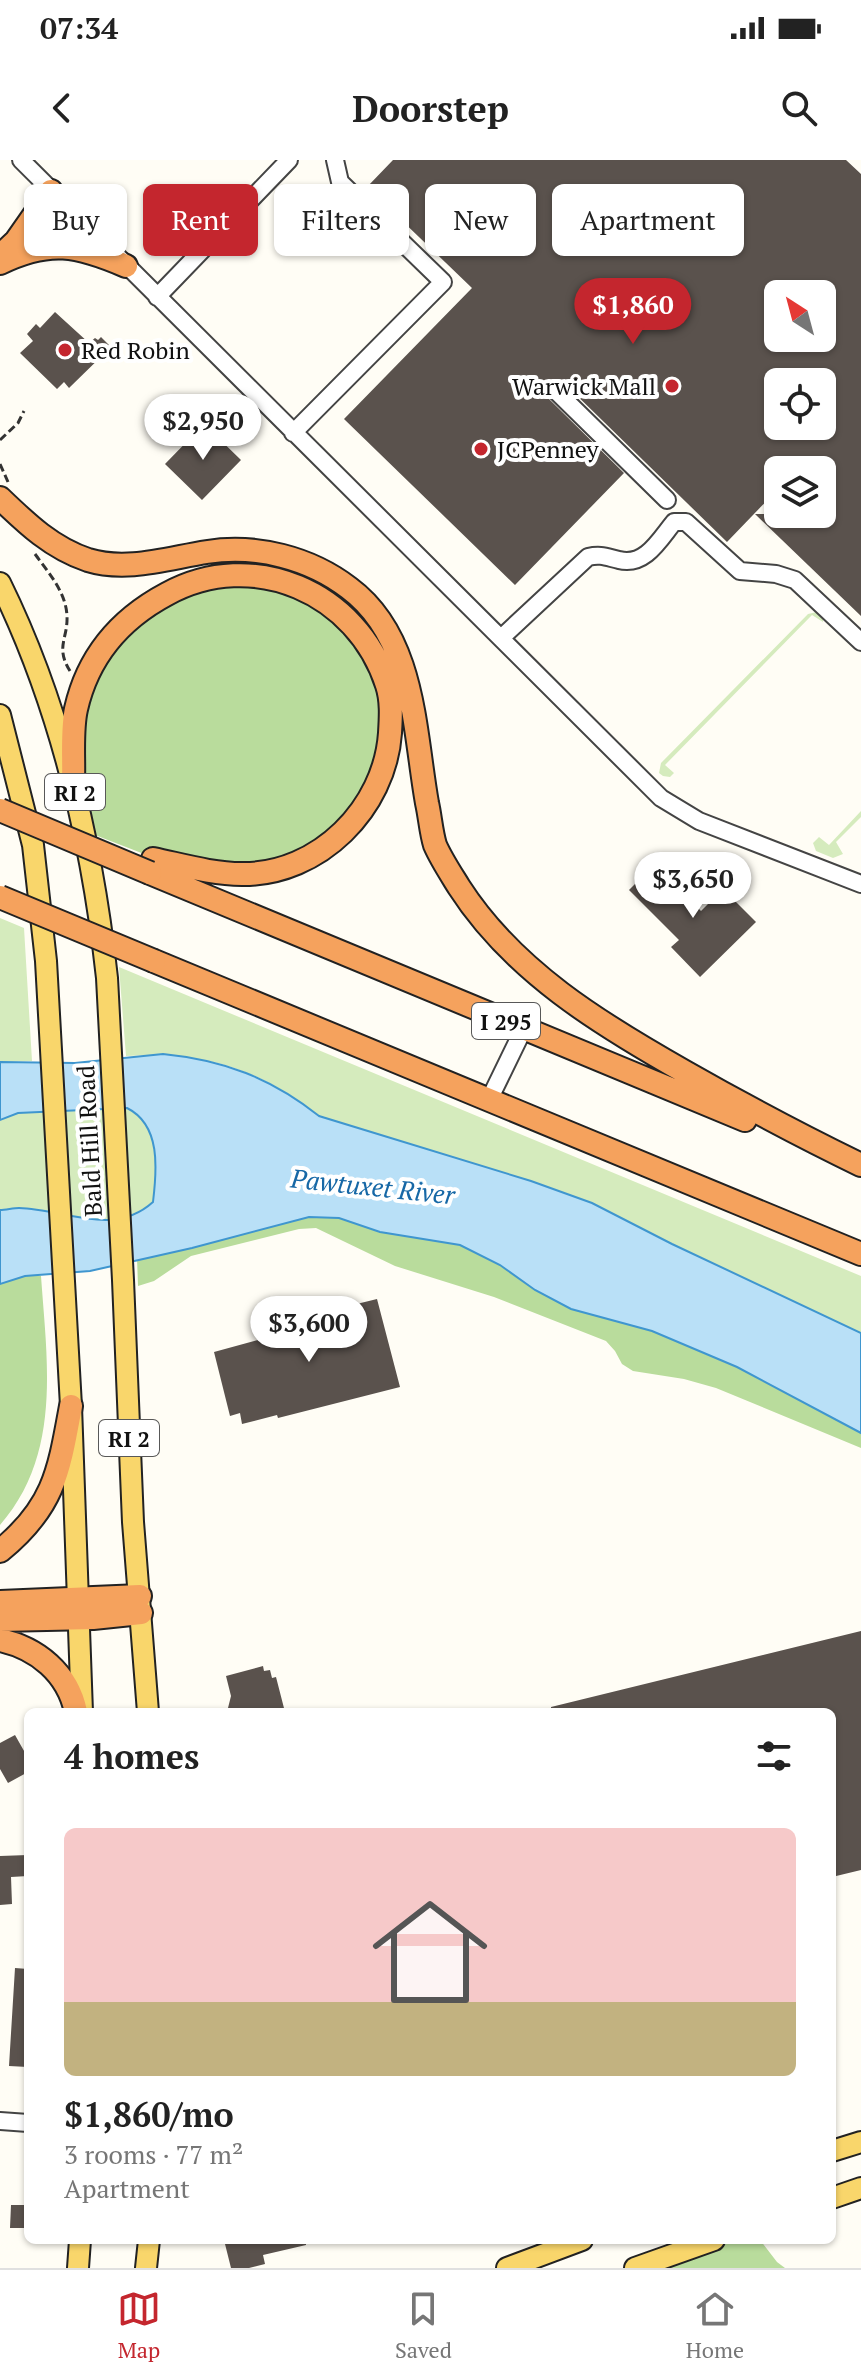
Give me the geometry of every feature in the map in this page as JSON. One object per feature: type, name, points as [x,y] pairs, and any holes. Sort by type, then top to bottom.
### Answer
[{"type":"highway","points":[[0,256],[24,230]]},
{"type":"highway","points":[[0,263],[23,252],[60,246],[78,247],[126,266]]},
{"type":"highway","points":[[0,484],[7,505],[56,546],[90,561],[126,565],[206,552],[249,551],[293,558],[352,589],[384,626],[407,681],[435,844],[469,901],[495,935],[526,966],[603,1024],[730,1098],[861,1167]]},
{"type":"highway","points":[[0,803],[152,866],[243,874],[296,864],[341,835],[373,793],[389,742],[391,714],[387,686],[364,639],[346,619],[289,581],[257,574],[229,574],[199,581],[147,605],[125,621],[107,640],[93,663],[76,710],[73,782]]},
{"type":"highway","name":"I 295","points":[[0,810],[152,866],[524,1028],[861,1167]]},
{"type":"highway","points":[[0,897],[861,1254]]},
{"type":"highway","points":[[0,1551],[37,1515],[59,1472],[71,1406]]},
{"type":"highway","points":[[0,1602],[80,1608]]},
{"type":"highway","points":[[0,1620],[80,1608],[141,1604]]},
{"type":"highway","points":[[0,1640],[28,1648],[43,1658],[59,1674],[75,1708]]},
{"type":"main road","name":"Bald Hill Road","points":[[0,583],[46,694],[73,782],[101,928],[123,1280],[133,1522],[148,1708]]},
{"type":"main road","name":"Bald Hill Road","points":[[0,715],[33,845],[50,1019],[71,1406],[82,1708]]},
{"type":"main road","points":[[836,2150],[861,2142]]},
{"type":"main road","points":[[836,2197],[861,2188]]},
{"type":"main road","points":[[78,2268],[80,2244]]},
{"type":"main road","points":[[146,2268],[149,2244]]},
{"type":"main road","points":[[150,2244],[159,2268]]},
{"type":"main road","points":[[507,2268],[571,2244]]},
{"type":"main road","points":[[635,2268],[703,2244]]},
{"type":"street","points":[[21,160],[44,184]]},
{"type":"street","points":[[157,297],[289,160]]},
{"type":"street","points":[[293,433],[443,282],[340,182],[335,160]]},
{"type":"street","points":[[116,256],[661,798],[699,821],[861,884]]},
{"type":"street","points":[[556,391],[667,500]]},
{"type":"street","points":[[501,638],[588,557],[601,554],[624,562],[635,561],[644,557],[674,522],[686,522],[740,571],[776,574],[804,586],[861,642]]},
{"type":"street","points":[[489,1100],[524,1028]]},
{"type":"street","points":[[0,2121],[24,2123]]},
{"type":"path","points":[[0,440],[18,423],[24,411]]},
{"type":"path","points":[[33,548],[52,575],[66,610],[61,645],[74,677]]},
{"type":"green space","points":[[287,579],[369,647],[390,732],[343,833],[244,873],[157,859],[95,835],[72,784],[94,664],[174,587]]},
{"type":"green space","points":[[817,612],[823,616],[823,622],[812,615],[665,765],[674,773],[670,777],[659,773],[661,763],[808,614]]},
{"type":"green space","points":[[861,811],[861,817],[836,842],[843,854],[833,858],[816,851],[813,843],[819,837],[829,845]]},
{"type":"green space","points":[[0,918],[24,928],[32,1061],[0,1062]]},
{"type":"green space","points":[[119,967],[861,1276],[861,1333],[592,1203],[531,1181],[319,1116],[274,1086],[229,1066],[180,1057],[126,1056]]},
{"type":"green space","points":[[127,1107],[138,1115],[151,1136],[155,1162],[153,1202],[138,1213],[105,1220],[36,1209],[0,1210],[0,1120],[18,1113]]},
{"type":"green space","points":[[309,1216],[339,1218],[380,1232],[460,1245],[500,1265],[535,1290],[571,1309],[652,1331],[736,1366],[861,1433],[861,1448],[716,1388],[633,1371],[622,1364],[606,1341],[494,1297],[395,1266],[316,1228],[299,1229],[191,1256],[154,1281],[138,1286],[137,1258],[192,1248]]},
{"type":"green space","points":[[25,1276],[41,1276],[46,1341],[46,1406],[42,1438],[33,1468],[20,1497],[0,1525],[0,1284]]},
{"type":"green space","points":[[698,2244],[763,2244],[785,2268],[629,2268]]},
{"type":"water","name":"Pawtuxet River","points":[[163,1054],[227,1066],[265,1081],[319,1116],[531,1181],[592,1203],[861,1333],[861,1433],[737,1367],[652,1331],[571,1309],[535,1290],[500,1265],[460,1245],[380,1232],[339,1218],[309,1217],[90,1271],[25,1276],[0,1284],[0,1210],[19,1208],[88,1219],[122,1218],[138,1213],[153,1202],[155,1162],[146,1125],[127,1108],[18,1113],[0,1120],[0,1062],[75,1063]]},
{"type":"building","name":"Warwick Mall","points":[[393,160],[846,160],[861,174],[861,616],[770,528],[836,528],[836,456],[764,456],[764,504],[727,542],[564,383],[552,381],[546,388],[548,398],[624,473],[515,585],[344,419],[472,288],[439,256],[536,256],[536,184],[425,184],[425,243],[409,227],[409,184],[370,184]]},
{"type":"building","name":"Red Robin","points":[[55,312],[89,343],[101,337],[111,347],[69,388],[64,382],[57,389],[20,353],[33,341],[27,334],[36,324],[40,328]]},
{"type":"building","points":[[204,424],[241,460],[202,500],[165,464]]},
{"type":"building","points":[[655,864],[701,911],[723,889],[756,922],[700,977],[671,947],[679,940],[629,890]]},
{"type":"building","points":[[377,1299],[400,1387],[278,1418],[277,1415],[242,1424],[240,1413],[230,1416],[214,1352],[258,1340],[255,1329]]},
{"type":"building","points":[[861,1631],[861,1870],[836,1876],[836,1708],[551,1707]]},
{"type":"building","points":[[263,1666],[264,1671],[270,1670],[272,1678],[276,1677],[284,1708],[228,1708],[231,1696],[226,1676]]},
{"type":"building","points":[[15,1735],[24,1751],[24,1774],[8,1783],[0,1769],[0,1743]]},
{"type":"building","points":[[24,1855],[24,1876],[11,1877],[12,1904],[0,1905],[0,1856]]},
{"type":"building","points":[[15,1968],[24,1969],[24,2067],[9,2066]]},
{"type":"building","points":[[11,2205],[24,2205],[24,2228],[10,2228]]},
{"type":"building","points":[[225,2244],[306,2244],[263,2255],[265,2264],[231,2268]]},
{"type":"place","name":"Red Robin","points":[[65,350]]},
{"type":"place","name":"Warwick Mall","points":[[672,386]]},
{"type":"place","name":"JCPenney","points":[[481,449]]}]
